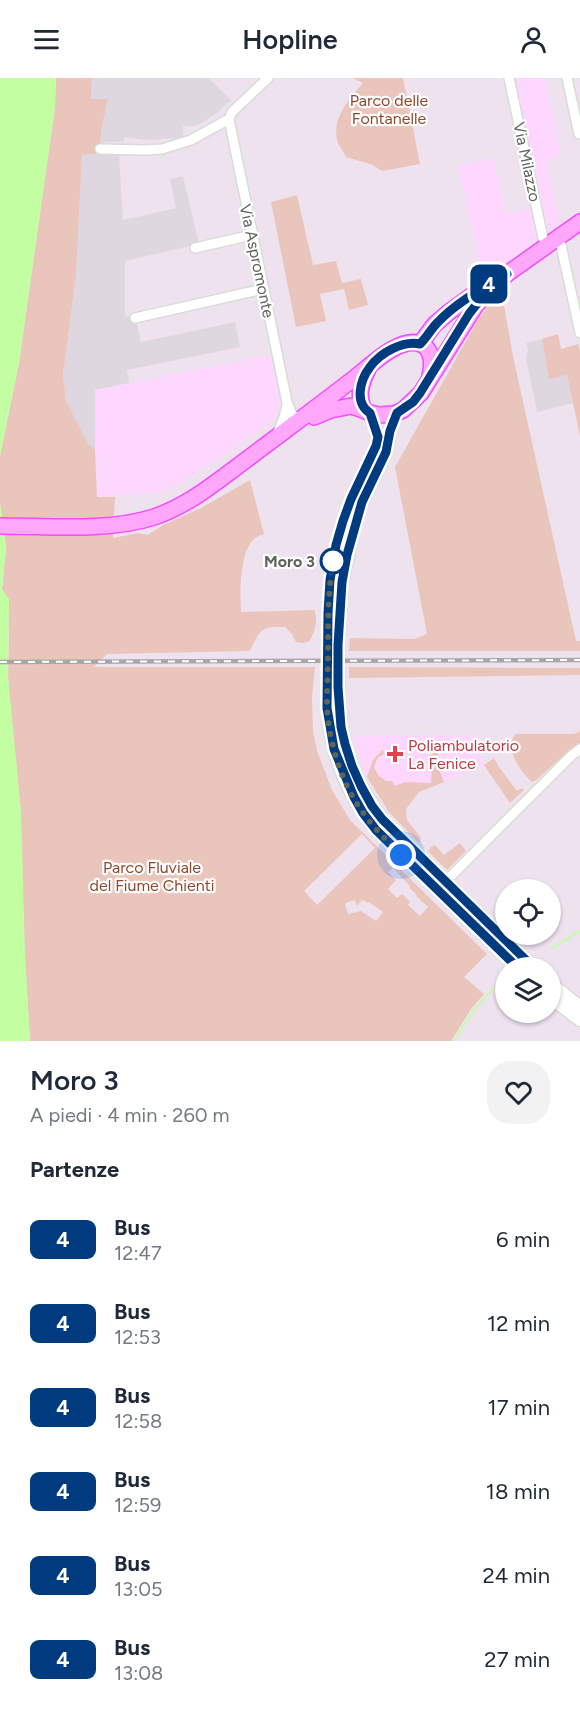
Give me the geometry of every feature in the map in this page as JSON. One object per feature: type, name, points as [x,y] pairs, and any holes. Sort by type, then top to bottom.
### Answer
[{"type":"main road","points":[[420,344],[434,325],[449,312],[580,222]]},
{"type":"main road","points":[[253,455],[298,425],[339,408],[354,407],[387,415],[397,413],[413,402],[476,305],[507,274]]},
{"type":"main road","points":[[0,526],[94,526],[131,522],[167,511],[201,493],[302,419],[383,355],[399,346],[407,343],[420,344],[426,348],[432,357],[433,365],[430,376]]},
{"type":"main road","points":[[367,412],[361,403],[360,395],[364,377],[370,367]]},
{"type":"street","name":"Via Milazzo","points":[[509,78],[543,238],[561,245],[580,333]]},
{"type":"street","points":[[567,78],[579,134]]},
{"type":"street","points":[[100,149],[162,149],[182,144],[229,119],[232,112],[261,80]]},
{"type":"street","name":"Via Aspromonte","points":[[229,119],[287,402],[292,415],[302,419]]},
{"type":"street","points":[[195,248],[252,235]]},
{"type":"street","points":[[135,318],[263,289]]},
{"type":"street","name":"Via Aspromonte","points":[[273,440],[284,418],[287,402]]},
{"type":"street","points":[[367,412],[378,437],[376,446],[343,521],[332,568],[328,613],[327,708],[334,749],[342,773],[354,797],[376,830],[445,882],[480,924]]},
{"type":"street","points":[[397,413],[390,431],[386,452],[362,502],[347,555],[340,605],[338,687],[341,727],[352,766],[372,806],[417,862],[495,938]]},
{"type":"street","points":[[445,882],[580,749]]},
{"type":"street","points":[[503,945],[519,957]]},
{"type":"street","points":[[561,992],[580,1007]]},
{"type":"street","points":[[561,1005],[580,1020]]},
{"type":"shaded area","points":[[0,78],[56,78],[55,107],[19,363],[0,456]]},
{"type":"shaded area","points":[[92,78],[209,78],[232,101],[203,122],[195,126],[183,126],[183,138],[145,140],[125,137],[124,141],[100,143],[108,99],[91,99]]},
{"type":"shaded area","points":[[509,78],[544,78],[561,152],[546,164],[561,223],[483,279],[458,166],[493,158],[506,214],[537,207]]},
{"type":"shaded area","points":[[119,154],[123,220],[176,208],[170,179],[183,176],[199,244],[125,261],[125,317],[135,315],[141,342],[235,322],[240,347],[127,370],[129,383],[95,390],[95,450],[88,445],[66,401],[63,375],[76,276],[82,155]]},
{"type":"shaded area","points":[[542,339],[549,378],[567,375],[573,403],[537,412],[526,358],[528,350],[526,343]]},
{"type":"shaded area","points":[[266,356],[271,359],[280,403],[277,415],[267,426],[179,484],[158,493],[97,497],[95,390]]},
{"type":"shaded area","points":[[0,503],[6,547],[2,589],[9,599],[8,676],[21,811],[30,1041],[0,1041]]},
{"type":"shaded area","points":[[477,735],[484,765],[385,806],[365,774],[353,739],[358,736]]},
{"type":"green space","name":"Parco Fluviale del Fiume Chienti","points":[[56,78],[92,78],[91,99],[108,99],[101,132],[100,154],[82,155],[76,276],[63,375],[66,401],[88,444],[95,450],[97,497],[115,497],[113,538],[138,533],[148,535],[250,480],[264,534],[255,538],[250,544],[243,562],[241,612],[314,610],[316,618],[310,641],[303,643],[296,642],[285,627],[271,627],[259,634],[250,651],[107,654],[94,667],[315,667],[312,697],[313,731],[317,751],[332,790],[350,820],[487,954],[464,977],[484,994],[471,1009],[451,1041],[30,1041],[8,676],[9,631],[2,589],[6,547],[0,503],[0,456],[19,363],[55,107]],"holes":[[[362,834],[375,848],[317,905],[304,891]],[[393,868],[428,907],[420,916],[408,905],[410,902],[402,894],[397,898],[388,889],[396,880],[388,872]],[[355,900],[357,906],[362,900],[383,912],[376,921],[361,911],[348,914],[345,903]]]},
{"type":"green space","name":"Parco delle Fontanelle","points":[[352,78],[403,78],[420,164],[382,171],[373,165],[346,157],[336,131],[343,109],[363,83]]},
{"type":"green space","points":[[297,195],[313,265],[336,261],[342,283],[361,279],[368,305],[349,310],[344,289],[320,294],[326,321],[296,327],[271,202]]},
{"type":"green space","points":[[509,286],[503,295],[503,300],[514,361],[576,641],[580,641],[580,651],[349,651],[350,638],[414,639],[427,634],[395,467],[480,316]]},
{"type":"green space","points":[[558,334],[561,349],[578,344],[580,351],[580,436],[567,375],[549,379],[542,339]]},
{"type":"green space","points":[[349,667],[580,668],[580,675],[349,678]]},
{"type":"green space","points":[[580,731],[580,743],[532,782],[523,772],[512,752],[511,745],[516,734],[574,734]]},
{"type":"green space","points":[[438,742],[438,767],[444,782],[419,792],[406,809],[407,820],[421,838],[419,843],[389,812],[367,777],[373,760],[383,749],[384,754],[378,757],[374,767],[378,775],[386,781],[392,781],[395,786],[405,782],[431,783],[433,745]]},
{"type":"green space","points":[[494,758],[517,791],[522,788],[524,790],[510,803],[484,765]]},
{"type":"green space","points":[[460,843],[466,851],[447,870],[428,851],[435,845],[444,855]]},
{"type":"waterway","points":[[552,948],[580,931]]},
{"type":"waterway","points":[[454,1041],[479,1004],[495,988]]},
{"type":"railway","points":[[0,662],[580,660]]},
{"type":"bus line","name":"4","points":[[506,957],[376,830],[363,813],[339,765],[327,708],[328,613],[336,545],[351,499],[373,454],[378,437],[370,413],[364,410],[361,403],[361,386],[364,377],[375,361],[383,355],[407,343],[420,344],[434,325],[449,312],[507,274],[469,314],[420,393],[413,402],[397,413],[392,423],[386,452],[362,502],[347,555],[340,605],[338,687],[341,727],[345,744],[352,766],[372,806],[417,855],[522,957]]},
{"type":"place","name":"Moro 3","points":[[333,561]]},
{"type":"place","name":"Poliambulatorio La Fenice","points":[[395,754]]},
{"type":"route","points":[[333,561],[334,556],[328,613],[327,708],[334,749],[345,780],[363,813],[401,855]]}]
